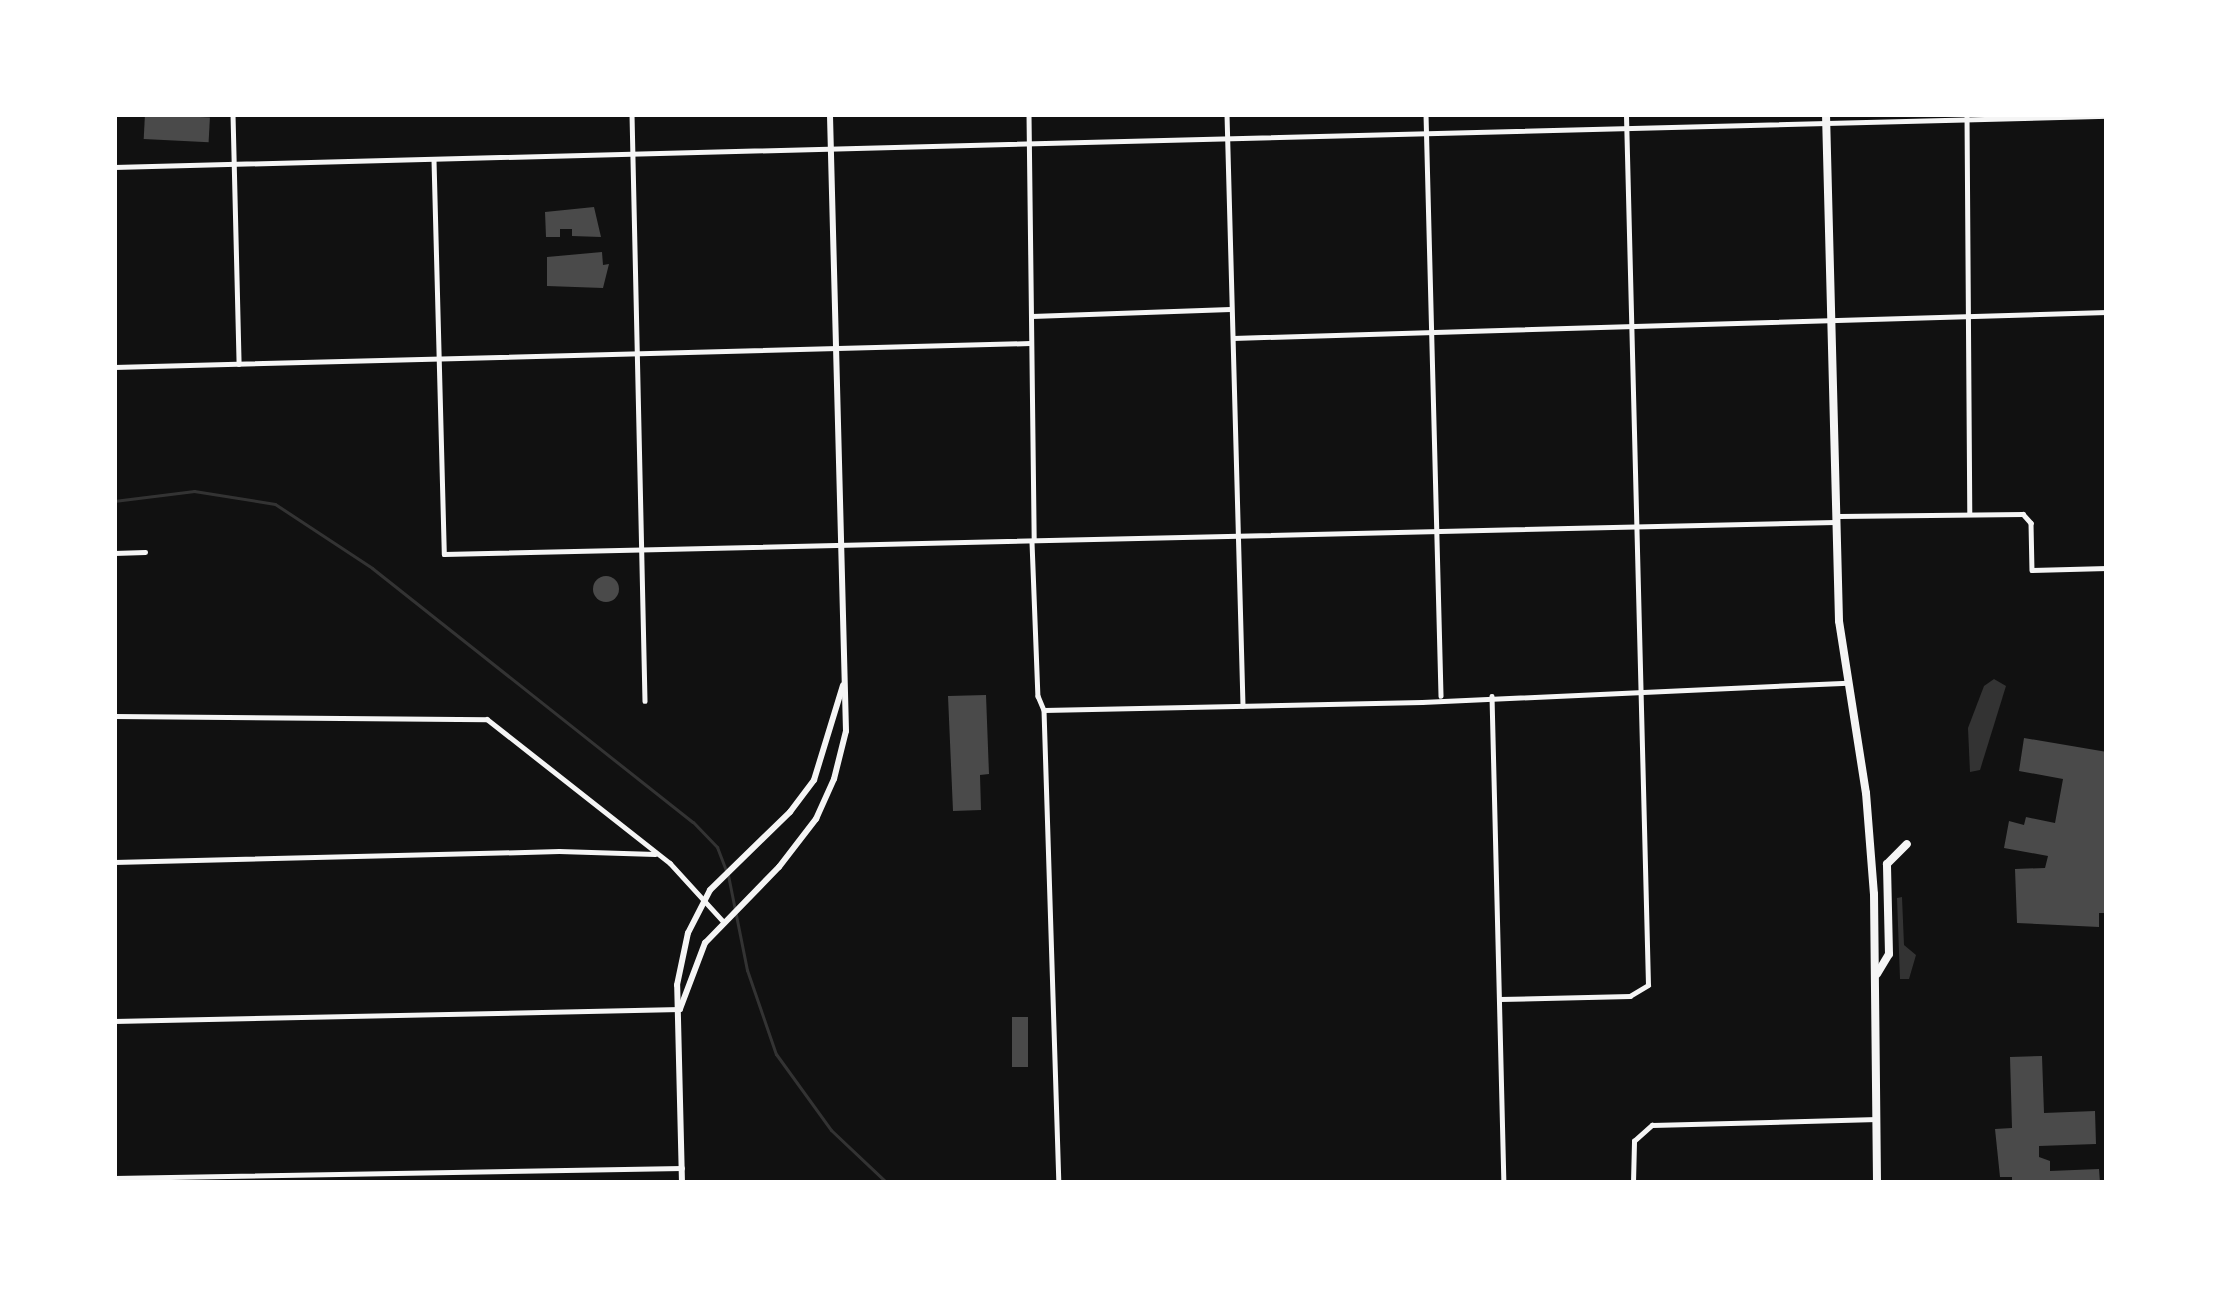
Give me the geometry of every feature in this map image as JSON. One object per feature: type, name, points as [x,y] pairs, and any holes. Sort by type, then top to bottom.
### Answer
[{"type":"main road","points":[[1826,118],[1835,519],[1848,683],[1870,823],[1877,1183]]},
{"type":"main road","points":[[1876,976],[1889,954],[1887,864],[1907,844]]},
{"type":"street","points":[[233,114],[239,364]]},
{"type":"street","points":[[632,114],[646,701]]},
{"type":"street","points":[[682,1183],[680,962],[710,890],[790,812],[814,780],[843,685],[830,114]]},
{"type":"street","points":[[1029,114],[1033,542],[1038,696],[1044,710],[1059,1183]]},
{"type":"street","points":[[1227,114],[1243,706]]},
{"type":"street","points":[[1426,114],[1441,699]]},
{"type":"street","points":[[1500,999],[1630,996],[1648,985],[1626,114]]},
{"type":"street","points":[[1967,116],[1970,514]]},
{"type":"street","points":[[114,167],[1426,136],[1826,118],[2107,116]]},
{"type":"street","points":[[434,160],[444,554],[1238,538],[1970,514],[2028,517],[2032,570],[2107,568]]},
{"type":"street","points":[[1032,316],[1232,309]]},
{"type":"street","points":[[1233,338],[2107,312]]},
{"type":"street","points":[[114,367],[1030,343]]},
{"type":"street","points":[[114,553],[145,552]]},
{"type":"street","points":[[1044,710],[1848,683]]},
{"type":"street","points":[[680,1009],[700,950],[789,856],[825,802],[846,731],[849,699],[843,685]]},
{"type":"street","points":[[1492,696],[1504,1183]]},
{"type":"street","points":[[114,716],[482,718],[517,740],[655,854],[723,921]]},
{"type":"street","points":[[114,862],[559,851],[655,854]]},
{"type":"street","points":[[114,1021],[680,1009]]},
{"type":"street","points":[[1633,1183],[1634,1141],[1642,1128],[1877,1119]]},
{"type":"street","points":[[114,1178],[682,1168]]},
{"type":"shaded area","points":[[1994,679],[2006,686],[1980,770],[1970,772],[1968,728],[1984,686]]},
{"type":"shaded area","points":[[1902,897],[1904,945],[1916,955],[1909,979],[1900,979],[1897,898]]},
{"type":"building","points":[[145,114],[210,117],[209,142],[144,139]]},
{"type":"building","points":[[594,207],[601,237],[572,236],[572,229],[560,229],[560,237],[546,237],[545,212]]},
{"type":"building","points":[[602,252],[603,265],[609,264],[603,288],[547,286],[547,257]]},
{"type":"building","points":[[606,576],[619,589],[606,602],[593,589]]},
{"type":"building","points":[[986,695],[989,774],[980,775],[981,810],[953,811],[948,696]]},
{"type":"building","points":[[2024,738],[2107,752],[2107,913],[2099,913],[2099,927],[2017,923],[2015,869],[2045,868],[2048,856],[2004,848],[2009,821],[2024,825],[2026,817],[2055,823],[2063,779],[2019,771]]},
{"type":"building","points":[[1012,1017],[1028,1017],[1028,1067],[1012,1067]]},
{"type":"building","points":[[2042,1056],[2044,1113],[2095,1111],[2096,1144],[2039,1146],[2039,1157],[2050,1161],[2050,1171],[2099,1169],[2100,1183],[2012,1183],[2012,1177],[2000,1177],[1995,1129],[2012,1128],[2010,1057]]},
{"type":"waterway","points":[[114,501],[194,491],[275,504],[372,568],[693,822],[717,847],[728,875],[747,970],[776,1054],[831,1130],[887,1183]]}]
